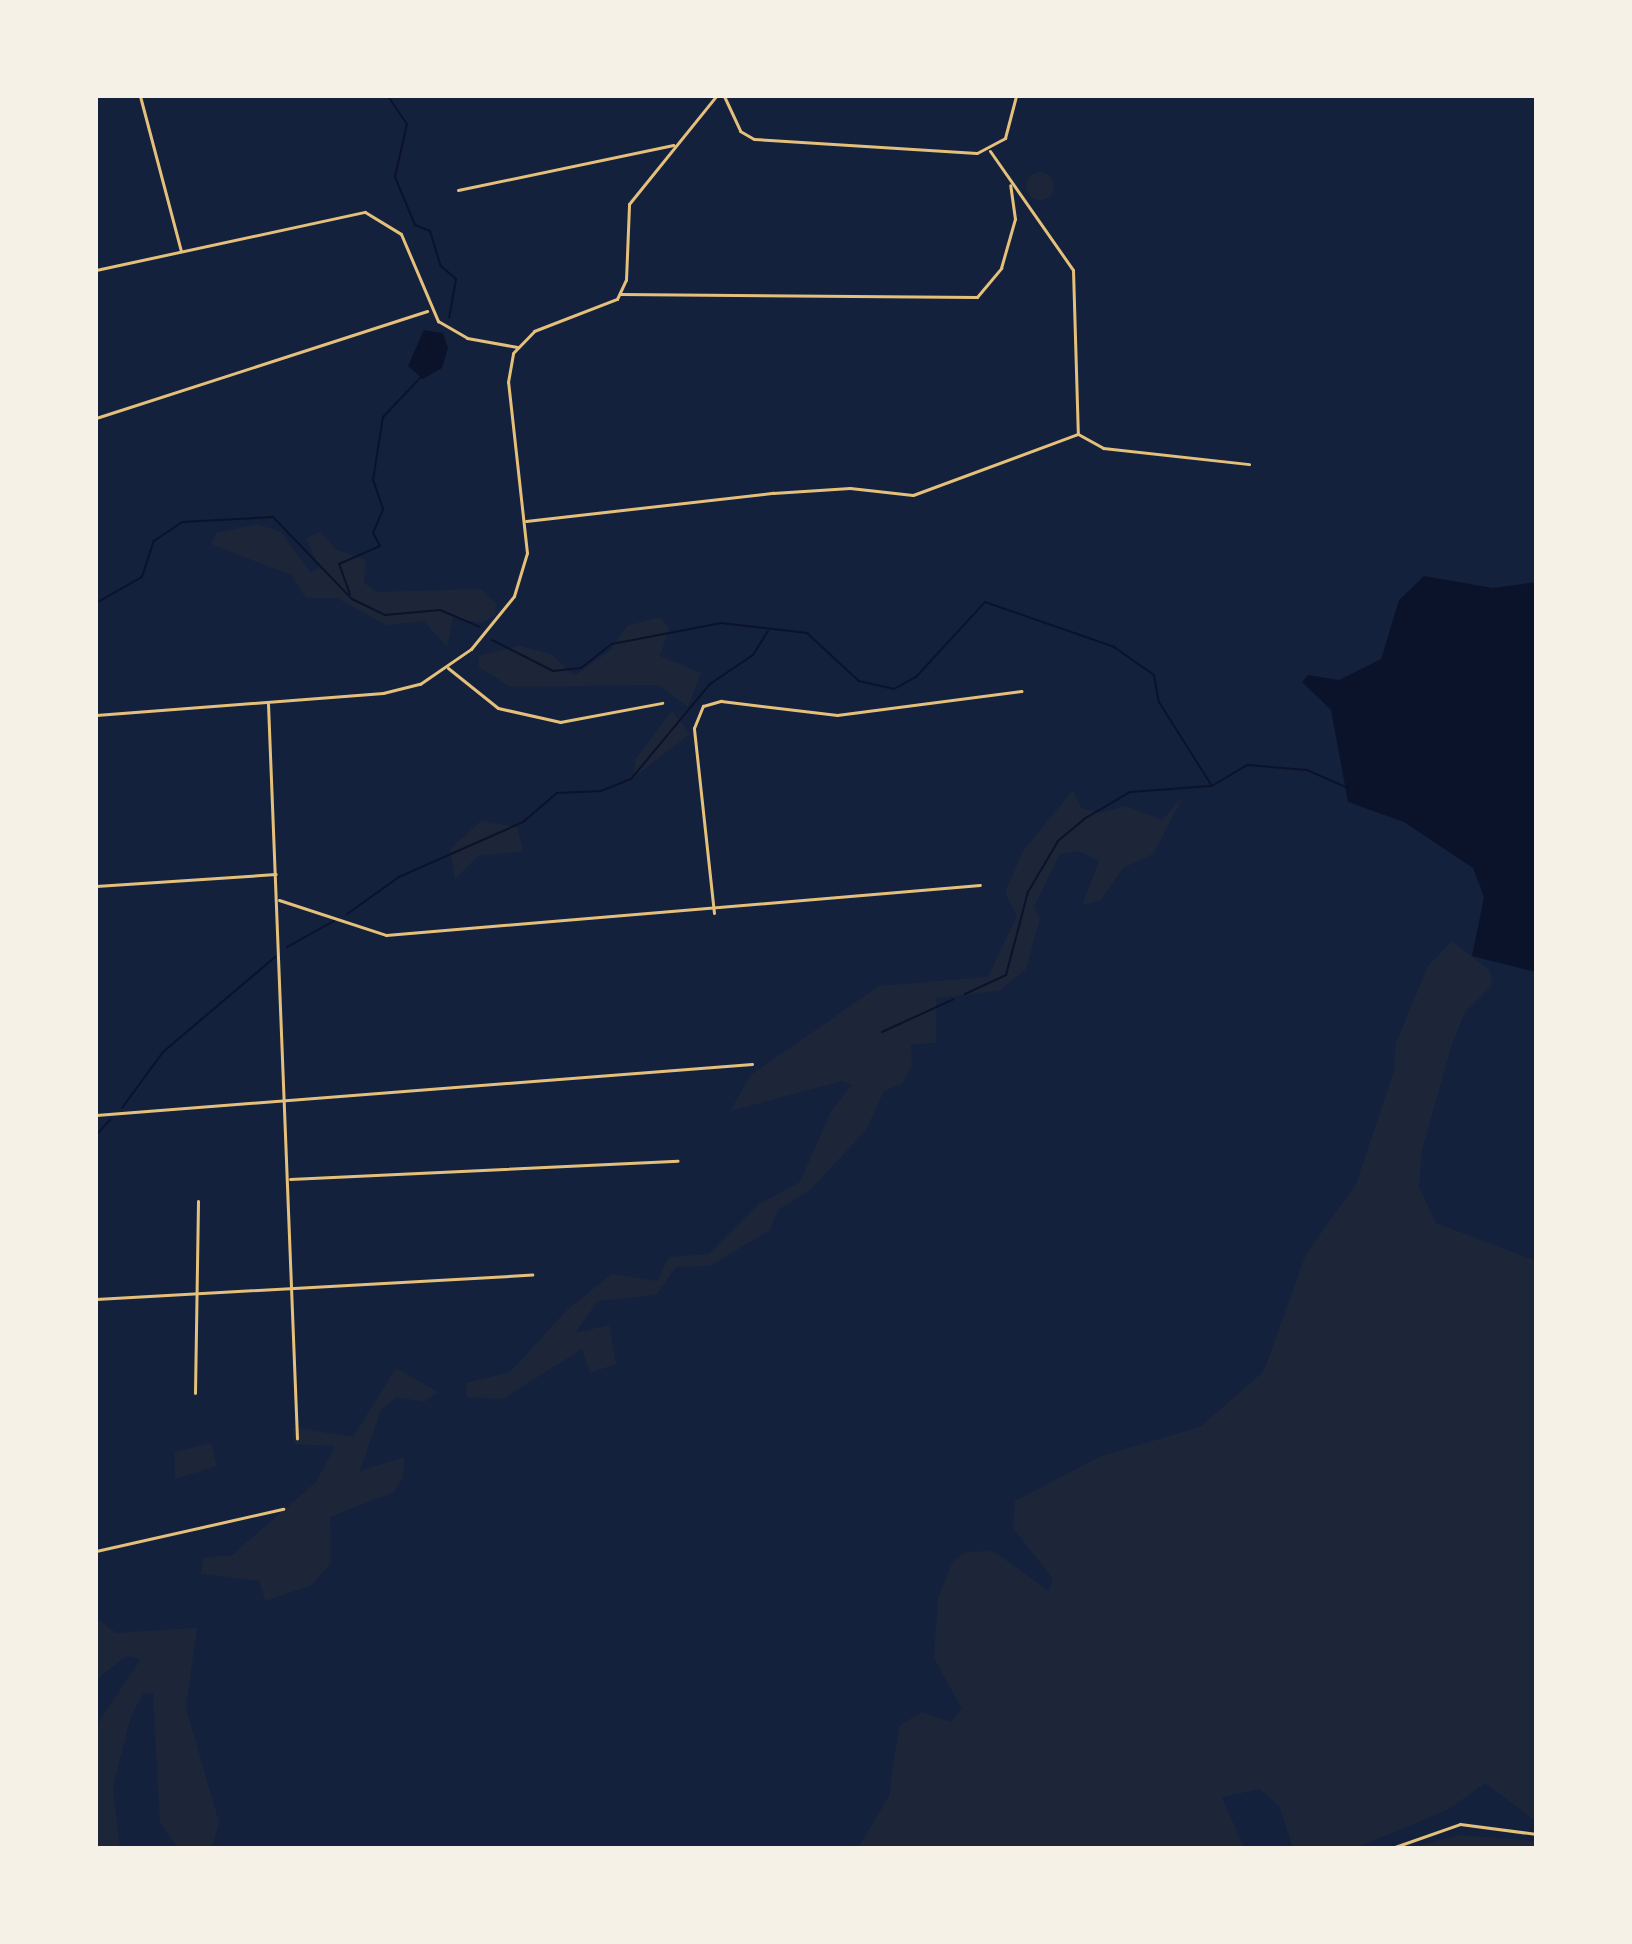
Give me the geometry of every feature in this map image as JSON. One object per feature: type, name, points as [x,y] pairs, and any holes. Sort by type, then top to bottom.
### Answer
[{"type":"street","points":[[140,96],[181,251]]},
{"type":"street","points":[[96,715],[268,704],[404,690],[448,668],[492,629],[520,582],[526,521],[508,382],[517,347],[534,331],[604,309],[620,294],[626,211],[673,145],[716,96]]},
{"type":"street","points":[[724,96],[740,131],[754,139],[990,151],[1005,138],[1016,96]]},
{"type":"street","points":[[458,190],[673,145]]},
{"type":"street","points":[[990,151],[1010,185],[1073,270],[1078,434]]},
{"type":"street","points":[[620,294],[977,297],[1001,268],[1015,219],[1010,185]]},
{"type":"street","points":[[96,270],[365,212],[401,234],[429,311],[467,338],[517,347]]},
{"type":"street","points":[[96,418],[429,311]]},
{"type":"street","points":[[526,521],[773,493],[850,488],[913,495],[1078,434],[1103,448],[1249,464]]},
{"type":"street","points":[[448,668],[498,708],[560,722],[662,703]]},
{"type":"street","points":[[714,913],[694,728],[703,706],[721,701],[837,715],[1021,691]]},
{"type":"street","points":[[268,704],[279,900],[297,1438]]},
{"type":"street","points":[[96,886],[276,874]]},
{"type":"street","points":[[279,900],[386,935],[714,913],[980,885]]},
{"type":"street","points":[[96,1115],[752,1064]]},
{"type":"street","points":[[290,1179],[678,1161]]},
{"type":"street","points":[[195,1393],[198,1201]]},
{"type":"street","points":[[96,1299],[532,1275]]},
{"type":"street","points":[[96,1332],[96,1457]]},
{"type":"street","points":[[96,1551],[283,1509]]},
{"type":"street","points":[[1392,1848],[1460,1824],[1536,1834]]},
{"type":"shaded area","points":[[1040,172],[1050,176],[1054,186],[1050,196],[1040,200],[1030,196],[1026,186],[1030,176]]},
{"type":"shaded area","points":[[424,330],[443,333],[448,348],[442,368],[423,379],[408,366]]},
{"type":"shaded area","points":[[257,524],[281,532],[311,573],[319,567],[306,538],[320,532],[337,550],[366,560],[364,583],[377,592],[481,589],[496,603],[495,615],[483,623],[453,618],[447,647],[424,621],[386,625],[337,598],[306,598],[291,575],[211,544],[216,533]]},
{"type":"shaded area","points":[[1424,576],[1493,588],[1536,582],[1536,972],[1472,956],[1484,897],[1473,868],[1404,822],[1348,802],[1331,710],[1302,682],[1308,675],[1339,680],[1381,659],[1399,600]]},
{"type":"shaded area","points":[[660,617],[669,628],[660,656],[701,673],[688,707],[658,685],[511,687],[479,667],[479,656],[519,646],[551,654],[574,676],[611,650],[627,626]]},
{"type":"shaded area","points":[[672,711],[690,734],[634,777],[635,760]]},
{"type":"shaded area","points":[[1073,790],[1081,808],[1099,813],[1126,806],[1162,820],[1183,797],[1153,854],[1123,868],[1101,900],[1082,905],[1099,861],[1079,851],[1060,854],[1034,907],[1040,918],[1026,969],[999,991],[936,998],[936,1043],[911,1044],[912,1065],[902,1084],[884,1091],[866,1130],[810,1190],[778,1210],[770,1230],[710,1266],[676,1267],[656,1295],[598,1301],[575,1333],[609,1325],[616,1364],[590,1373],[582,1349],[503,1399],[467,1397],[466,1383],[510,1372],[568,1309],[612,1274],[657,1281],[669,1257],[709,1254],[759,1204],[800,1182],[831,1111],[852,1085],[842,1081],[730,1111],[751,1075],[879,986],[988,977],[1017,916],[1005,893],[1023,851]]},
{"type":"shaded area","points":[[481,821],[517,827],[523,851],[478,856],[455,879],[450,849]]},
{"type":"shaded area","points":[[1452,941],[1490,971],[1492,985],[1465,1012],[1452,1044],[1422,1150],[1419,1187],[1436,1223],[1536,1261],[1536,1821],[1485,1783],[1449,1809],[1356,1848],[1293,1848],[1279,1806],[1260,1789],[1222,1797],[1244,1848],[858,1848],[889,1796],[899,1726],[922,1712],[951,1722],[962,1709],[934,1658],[938,1598],[953,1561],[966,1552],[993,1551],[1049,1591],[1053,1579],[1013,1528],[1015,1501],[1101,1456],[1200,1427],[1264,1371],[1306,1254],[1356,1184],[1394,1071],[1396,1043],[1428,966]]},
{"type":"shaded area","points":[[396,1368],[438,1392],[424,1402],[397,1397],[381,1410],[360,1471],[404,1457],[403,1477],[394,1492],[330,1517],[331,1563],[312,1585],[265,1601],[260,1581],[201,1574],[203,1558],[232,1555],[316,1482],[335,1446],[294,1444],[292,1427],[353,1437]]},
{"type":"shaded area","points":[[211,1443],[217,1466],[175,1479],[175,1452]]},
{"type":"shaded area","points":[[96,1618],[116,1633],[197,1628],[186,1708],[219,1822],[212,1848],[178,1848],[160,1823],[153,1693],[143,1694],[131,1716],[113,1787],[120,1848],[96,1848],[96,1726],[141,1659],[126,1656],[96,1680]]},
{"type":"shaded area","points":[[1459,1835],[1535,1841],[1536,1848],[1408,1848]]},
{"type":"waterway","points":[[388,96],[407,124],[395,177],[415,225],[430,231],[441,266],[456,279],[449,317]]},
{"type":"waterway","points":[[350,594],[339,564],[380,546],[373,533],[383,509],[373,480],[383,417],[421,377]]},
{"type":"waterway","points":[[96,603],[142,577],[154,541],[182,522],[273,517],[352,599],[385,615],[440,610],[480,627]]},
{"type":"waterway","points":[[492,640],[553,671],[581,668],[612,644],[721,623],[807,633],[859,681],[894,689],[916,677],[985,602],[1114,647],[1154,675],[1159,702],[1212,786],[1247,765],[1307,770],[1348,788]]},
{"type":"waterway","points":[[347,914],[399,877],[523,822],[557,793],[601,791],[631,779],[710,684],[753,655],[768,631]]},
{"type":"waterway","points":[[965,994],[1006,975],[1028,892],[1058,841],[1084,819],[1130,792],[1211,786]]},
{"type":"waterway","points":[[287,947],[334,921]]},
{"type":"waterway","points":[[122,1108],[163,1052],[275,957]]},
{"type":"waterway","points":[[882,1032],[954,999]]},
{"type":"waterway","points":[[96,1135],[110,1120]]}]
